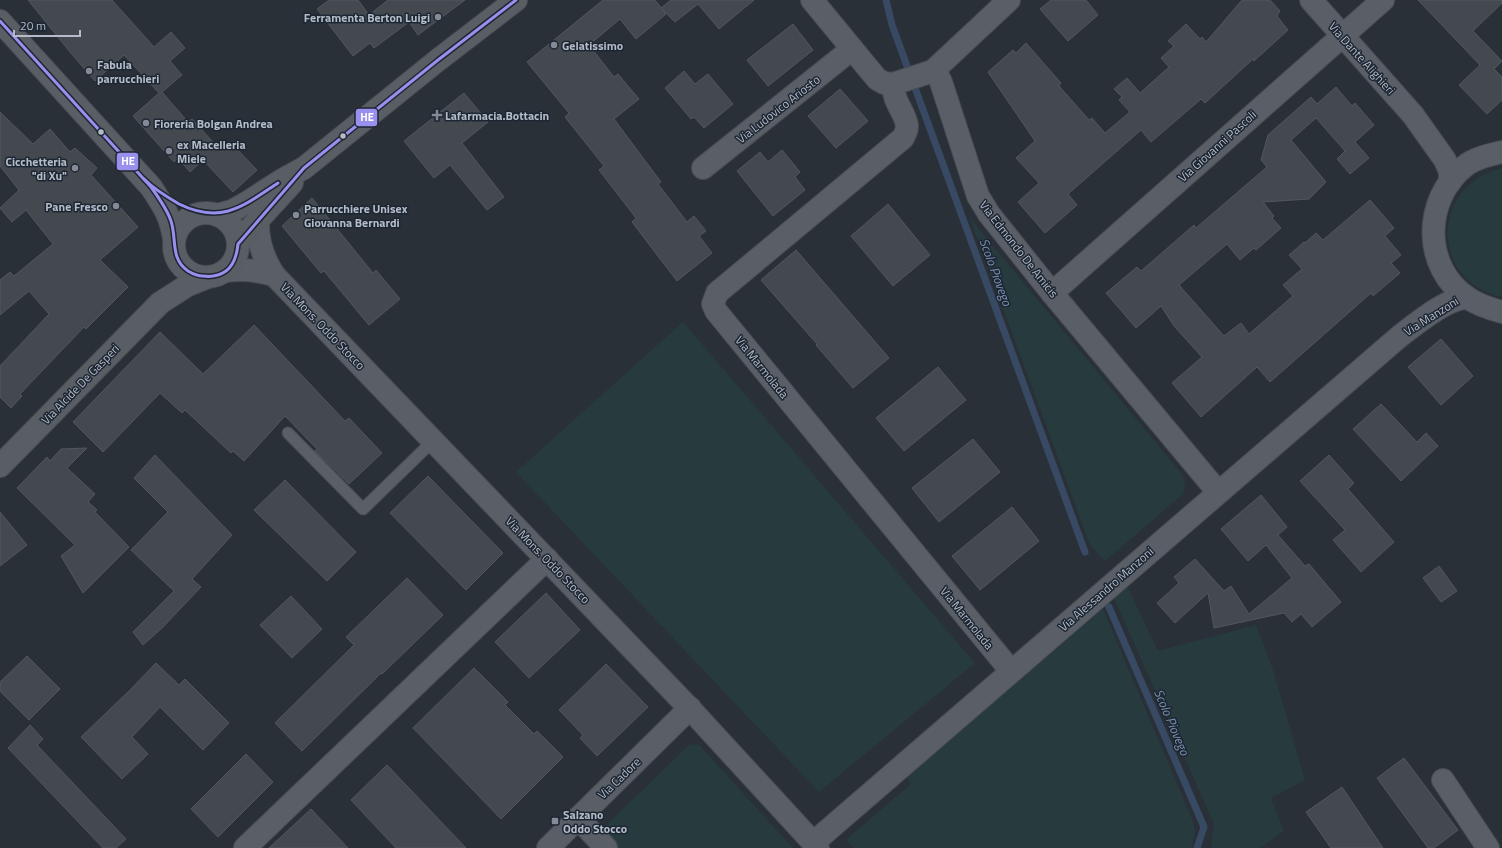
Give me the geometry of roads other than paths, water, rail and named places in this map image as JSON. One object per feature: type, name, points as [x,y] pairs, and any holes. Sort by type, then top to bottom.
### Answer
[{"type":"street","points":[[175,246],[181,224],[194,215],[232,211],[304,168],[438,60],[516,0]]},
{"type":"street","points":[[812,0],[877,79],[884,82],[912,78],[1009,0]]},
{"type":"street","name":"Via Dante Alighieri","points":[[1311,0],[1413,115],[1458,155],[1472,162]]},
{"type":"street","name":"Via Giovanni Pascoli","points":[[1052,293],[1384,0]]},
{"type":"street","points":[[0,21],[151,187],[164,206],[171,220],[175,246],[182,267],[194,275],[217,274],[235,260],[238,245],[234,229],[224,218],[184,207],[151,187]]},
{"type":"street","name":"Via Ludovico Ariosto","points":[[703,168],[852,49]]},
{"type":"street","name":"Via Edmondo De Amicis","points":[[912,78],[938,76],[978,196],[989,214],[1052,293],[1218,492]]},
{"type":"street","name":"Via Marmolada","points":[[912,78],[893,92],[907,126],[903,138],[717,293],[713,304],[716,311],[1011,671]]},
{"type":"street","name":"Via Dante Alighieri","points":[[1413,115],[1445,160],[1450,172],[1450,182]]},
{"type":"street","points":[[1502,152],[1487,155],[1466,165],[1450,182],[1437,207],[1433,232],[1434,245],[1442,269],[1455,286],[1467,298],[1502,312]]},
{"type":"street","points":[[238,245],[304,168]]},
{"type":"street","points":[[258,220],[258,233],[269,268]]},
{"type":"street","points":[[238,245],[269,268]]},
{"type":"street","name":"Via Alcide De Gasperi","points":[[160,303],[173,270],[175,246]]},
{"type":"street","name":"Via Mons. Oddo Stocco","points":[[217,274],[244,269],[257,270],[269,268],[690,708],[815,845]]},
{"type":"street","name":"Via Manzoni","points":[[1400,336],[1437,290],[1442,269]]},
{"type":"street","name":"Via Alcide De Gasperi","points":[[0,466],[160,303],[188,285],[217,274]]},
{"type":"street","name":"Via Manzoni","points":[[1400,336],[1448,302],[1461,297],[1467,298]]},
{"type":"street","name":"Via Alessandro Manzoni","points":[[815,845],[1011,671],[1400,336]]},
{"type":"street","points":[[245,848],[547,559]]},
{"type":"street","name":"Via Cadore","points":[[548,848],[690,708]]},
{"type":"street","points":[[1443,780],[1488,848]]},
{"type":"street","points":[[578,818],[606,848]]},
{"type":"lane","points":[[288,433],[363,509],[433,440]]},
{"type":"waterway","name":"Scolo Piovego","points":[[886,0],[892,25],[1085,552]]},
{"type":"waterway","name":"Scolo Piovego","points":[[1109,607],[1204,827],[1197,848]]},
{"type":"place","name":"Ferramenta Berton Luigi","points":[[438,17]]},
{"type":"place","name":"Gelatissimo","points":[[554,45]]},
{"type":"place","name":"Fabula parrucchieri","points":[[89,71]]},
{"type":"place","name":"Lafarmacia.Bottacin","points":[[437,115]]},
{"type":"place","name":"Fioreria Bolgan Andrea","points":[[146,123]]},
{"type":"place","name":"ex Macelleria Miele","points":[[169,151]]},
{"type":"place","name":"Cicchetteria \"di Xu\"","points":[[75,168]]},
{"type":"place","name":"Pane Fresco","points":[[116,206]]},
{"type":"place","name":"Parrucchiere Unisex Giovanna Bernardi","points":[[296,215]]},
{"type":"place","name":"Salzano Oddo Stocco","points":[[555,821]]}]
